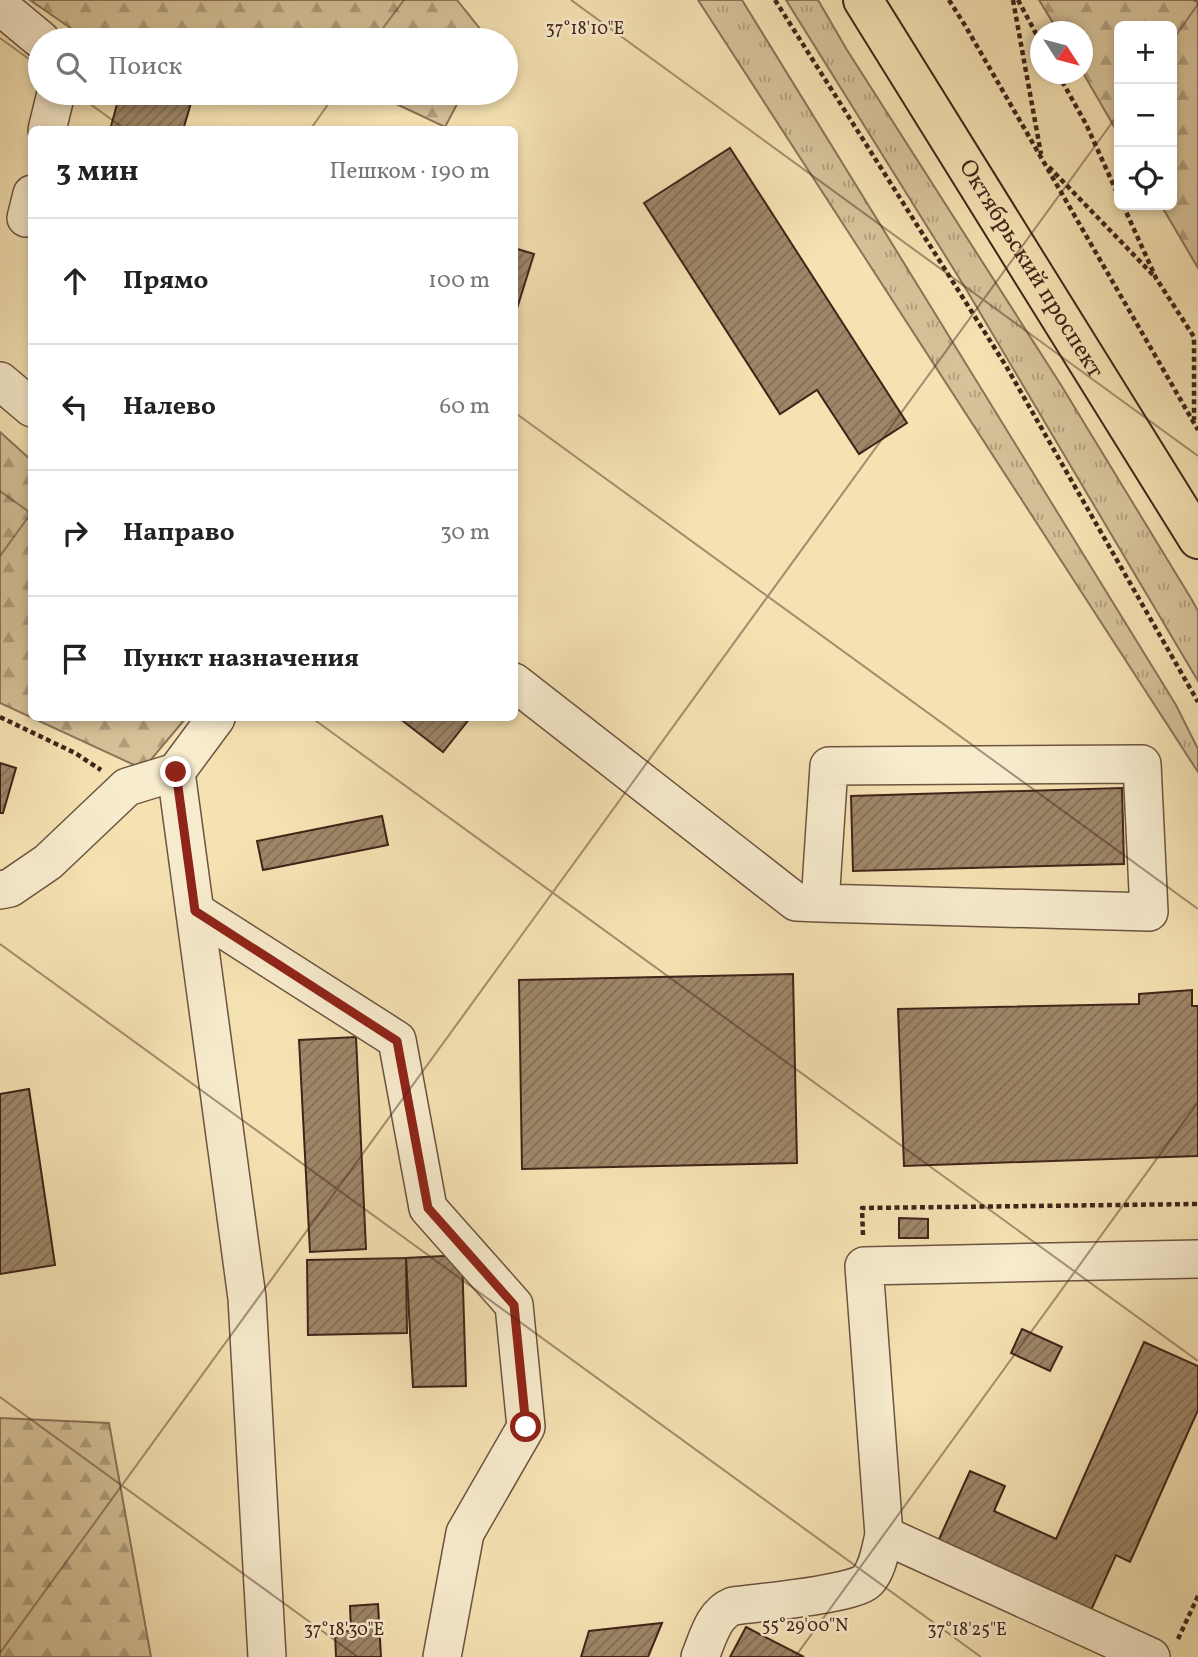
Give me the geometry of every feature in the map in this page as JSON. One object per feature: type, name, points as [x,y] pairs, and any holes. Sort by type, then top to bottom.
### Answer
[{"type":"main road","name":"Октябрьский проспект","points":[[863,0],[1198,539]]},
{"type":"lane","points":[[0,6],[28,29]]},
{"type":"lane","points":[[48,126],[53,105]]},
{"type":"lane","points":[[0,381],[28,405]]},
{"type":"lane","points":[[518,685],[796,902],[820,903],[1149,912],[1142,764],[829,766],[820,903]]},
{"type":"lane","points":[[0,890],[10,888],[48,862],[127,787],[176,772],[214,721]]},
{"type":"lane","points":[[176,772],[247,1298],[267,1657]]},
{"type":"lane","points":[[195,911],[397,1041],[428,1208],[514,1305],[526,1427],[466,1533],[442,1657]]},
{"type":"lane","points":[[700,1657],[716,1619],[724,1610],[733,1606],[846,1591],[865,1584],[876,1568],[884,1535],[864,1266],[1198,1258]]},
{"type":"lane","points":[[884,1535],[1095,1643],[1163,1651]]},
{"type":"path","points":[[775,0],[1006,366],[1198,702]]},
{"type":"path","points":[[949,0],[1197,426]]},
{"type":"path","points":[[1015,0],[1042,160],[1156,278]]},
{"type":"path","points":[[1015,0],[1030,24]]},
{"type":"path","points":[[1064,84],[1086,124],[1114,186]]},
{"type":"path","points":[[1125,210],[1156,278],[1194,337],[1197,426]]},
{"type":"path","points":[[0,717],[75,753],[127,787]]},
{"type":"path","points":[[864,1266],[862,1208],[1198,1204]]},
{"type":"path","points":[[1163,1651],[1198,1596]]},
{"type":"green space","points":[[30,0],[457,0],[479,28],[71,28]]},
{"type":"green space","points":[[698,0],[742,0],[1176,705],[1198,749],[1198,772]]},
{"type":"green space","points":[[786,0],[818,0],[847,50],[1061,385],[1192,600],[1198,611],[1198,681],[966,289]]},
{"type":"green space","points":[[1039,0],[1198,0],[1198,268],[1164,210],[1177,210],[1177,21],[1114,21],[1114,126],[1089,84],[1093,84],[1093,21],[1052,21]]},
{"type":"green space","points":[[398,105],[457,105],[446,126]]},
{"type":"green space","points":[[0,432],[28,457],[28,716],[0,703]]},
{"type":"green space","points":[[39,721],[183,721],[143,769]]},
{"type":"green space","points":[[0,1418],[109,1423],[151,1657],[0,1657]]},
{"type":"building","points":[[117,105],[190,105],[184,126],[111,126]]},
{"type":"building","points":[[730,148],[907,423],[859,454],[817,390],[780,414],[644,203]]},
{"type":"building","points":[[518,249],[534,254],[518,305]]},
{"type":"building","points":[[403,721],[468,721],[443,752]]},
{"type":"building","points":[[0,763],[16,768],[3,813],[0,813]]},
{"type":"building","points":[[1122,788],[1124,864],[853,871],[851,796]]},
{"type":"building","points":[[382,816],[388,845],[263,870],[257,841]]},
{"type":"building","points":[[793,974],[797,1163],[522,1169],[519,980]]},
{"type":"building","points":[[1192,990],[1192,1006],[1198,1006],[1198,1156],[904,1166],[898,1009],[1139,1004],[1139,994]]},
{"type":"building","points":[[356,1037],[366,1249],[310,1252],[299,1040]]},
{"type":"building","points":[[29,1089],[55,1265],[0,1274],[0,1094]]},
{"type":"building","points":[[899,1218],[928,1219],[928,1238],[899,1238]]},
{"type":"building","points":[[462,1255],[466,1386],[413,1387],[406,1258]]},
{"type":"building","points":[[406,1258],[407,1333],[308,1335],[307,1260]]},
{"type":"building","points":[[1022,1329],[1062,1347],[1050,1371],[1011,1353]]},
{"type":"building","points":[[1144,1342],[1198,1366],[1198,1410],[1130,1562],[1116,1555],[1088,1617],[935,1548],[970,1471],[1005,1486],[994,1511],[1056,1539]]},
{"type":"building","points":[[378,1604],[381,1657],[336,1657],[335,1632],[351,1631],[350,1606]]},
{"type":"building","points":[[662,1623],[648,1657],[581,1657],[589,1631]]},
{"type":"building","points":[[746,1627],[804,1657],[730,1657]]},
{"type":"route","points":[[176,772],[195,911],[397,1041],[428,1208],[514,1305],[526,1427]]}]
